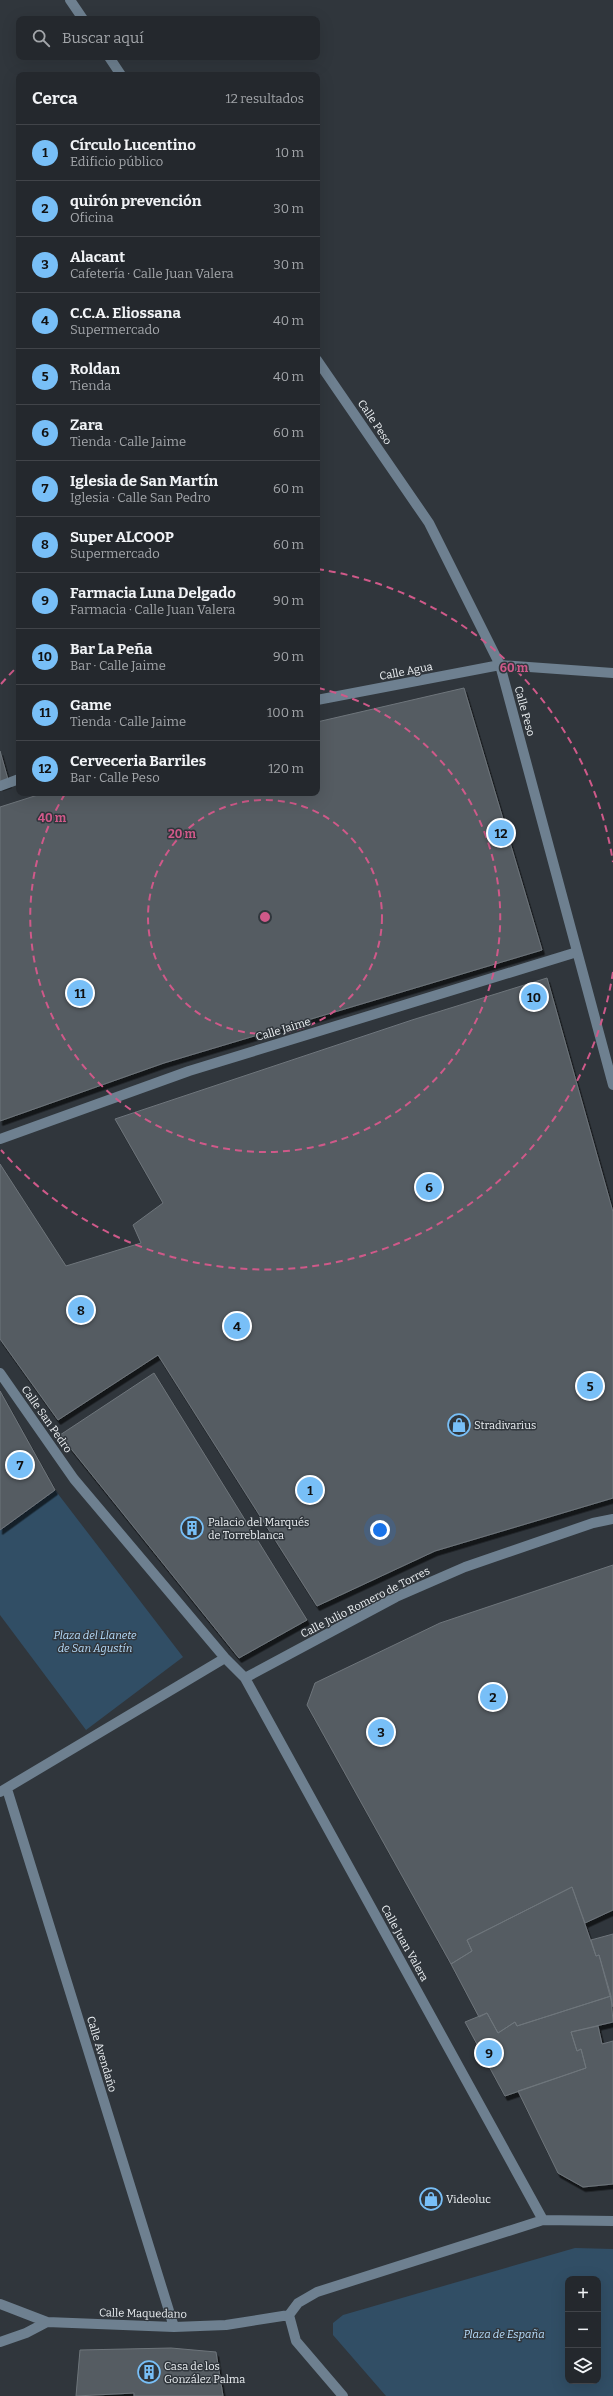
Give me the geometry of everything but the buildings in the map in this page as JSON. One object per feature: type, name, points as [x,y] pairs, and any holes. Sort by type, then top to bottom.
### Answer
[{"type":"street","points":[[70,0],[81,16]]},
{"type":"street","points":[[111,60],[120,72]]},
{"type":"street","name":"Calle Peso","points":[[320,364],[429,523],[500,665],[613,1085]]},
{"type":"street","name":"Calle Agua","points":[[320,699],[500,665],[613,673]]},
{"type":"street","points":[[0,786],[16,781]]},
{"type":"street","name":"Calle Jaime","points":[[0,1139],[189,1071],[577,952]]},
{"type":"street","name":"Calle San Pedro","points":[[0,1373],[74,1479],[225,1658]]},
{"type":"street","name":"Calle Julio Romero de Torres","points":[[245,1678],[396,1597],[464,1567],[593,1523],[613,1519]]},
{"type":"street","points":[[3,1791],[225,1658],[245,1678]]},
{"type":"street","name":"Calle Juan Valera","points":[[245,1678],[543,2220]]},
{"type":"street","name":"Calle Avendaño","points":[[3,1791],[174,2327]]},
{"type":"street","points":[[343,2396],[296,2341],[289,2315],[298,2303],[318,2292],[543,2220],[613,2221]]},
{"type":"street","points":[[0,2304],[47,2322]]},
{"type":"street","name":"Calle Maquedano","points":[[0,2342],[26,2333],[47,2322],[174,2327],[226,2325],[289,2315]]},
{"type":"green space","name":"Plaza del Llanete de San Agustín","points":[[55,1490],[183,1657],[86,1730],[0,1615],[0,1530]]},
{"type":"green space","name":"Plaza de España","points":[[575,2248],[613,2249],[613,2396],[386,2396],[333,2335],[333,2323],[343,2315]]},
{"type":"place","name":"Cerveceria Barriles","points":[[501,833]]},
{"type":"place","name":"Game","points":[[80,993]]},
{"type":"place","name":"Bar La Peña","points":[[534,997]]},
{"type":"place","name":"Zara","points":[[429,1187]]},
{"type":"place","name":"Super ALCOOP","points":[[81,1310]]},
{"type":"place","name":"C.C.A. Eliossana","points":[[237,1326]]},
{"type":"place","name":"Roldan","points":[[590,1386]]},
{"type":"place","name":"Stradivarius","points":[[459,1425]]},
{"type":"place","name":"Iglesia de San Martín","points":[[20,1465]]},
{"type":"place","name":"Círculo Lucentino","points":[[310,1490]]},
{"type":"place","name":"Palacio del Marqués de Torreblanca","points":[[192,1528]]},
{"type":"place","name":"quirón prevención","points":[[493,1697]]},
{"type":"place","name":"Alacant","points":[[381,1732]]},
{"type":"place","name":"Farmacia Luna Delgado","points":[[489,2053]]},
{"type":"place","name":"Videoluc","points":[[431,2199]]},
{"type":"place","name":"Casa de los González Palma","points":[[149,2372]]}]
